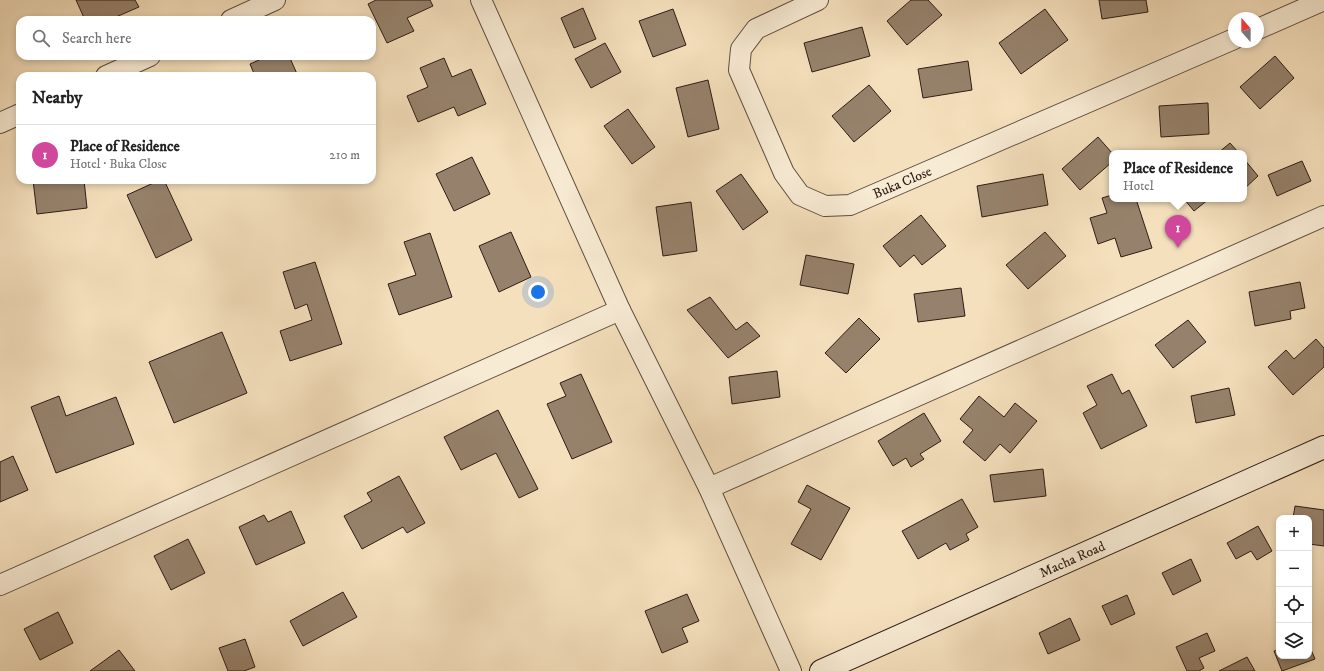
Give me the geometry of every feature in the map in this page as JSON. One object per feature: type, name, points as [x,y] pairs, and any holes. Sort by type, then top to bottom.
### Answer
[{"type":"main road","name":"Macha Road","points":[[821,671],[1324,447]]},
{"type":"street","points":[[240,16],[275,0]]},
{"type":"street","points":[[481,0],[620,310],[709,488],[791,671]]},
{"type":"street","name":"Buka Close","points":[[818,0],[756,29],[741,49],[739,70],[784,173],[800,195],[825,206],[850,205],[1228,42]]},
{"type":"street","points":[[1264,26],[1324,0]]},
{"type":"street","points":[[115,72],[141,60]]},
{"type":"street","points":[[0,123],[16,116]]},
{"type":"street","points":[[709,488],[1324,216]]},
{"type":"street","points":[[0,585],[620,310]]},
{"type":"building","points":[[76,0],[135,0],[139,7],[118,16],[83,16]]},
{"type":"building","points":[[376,0],[430,0],[433,6],[407,18],[414,31],[387,43],[376,20],[376,16],[374,16],[368,4]]},
{"type":"building","points":[[911,0],[928,0],[942,15],[907,45],[887,21]]},
{"type":"building","points":[[1099,0],[1146,0],[1148,12],[1102,19]]},
{"type":"building","points":[[583,8],[596,39],[574,48],[561,18]]},
{"type":"building","points":[[673,9],[686,45],[653,57],[639,21]]},
{"type":"building","points":[[1045,9],[1068,40],[1021,74],[999,43]]},
{"type":"building","points":[[862,27],[870,56],[812,72],[804,43]]},
{"type":"building","points":[[605,43],[621,72],[591,88],[575,59]]},
{"type":"building","points":[[1275,56],[1294,78],[1260,109],[1240,87]]},
{"type":"building","points":[[444,58],[452,77],[471,69],[486,104],[458,116],[454,107],[418,122],[407,96],[428,87],[420,68]]},
{"type":"building","points":[[259,60],[291,60],[296,72],[253,72],[250,64]]},
{"type":"building","points":[[968,61],[972,90],[923,98],[918,69]]},
{"type":"building","points":[[708,80],[719,129],[688,137],[676,88]]},
{"type":"building","points":[[869,85],[891,111],[854,142],[832,116]]},
{"type":"building","points":[[1208,103],[1209,134],[1161,137],[1159,106]]},
{"type":"building","points":[[628,109],[655,147],[632,164],[604,126]]},
{"type":"building","points":[[1098,137],[1109,150],[1109,165],[1080,190],[1062,169]]},
{"type":"building","points":[[1230,143],[1236,150],[1222,150]]},
{"type":"building","points":[[472,157],[490,194],[454,211],[436,174]]},
{"type":"building","points":[[1302,161],[1311,181],[1277,196],[1268,175]]},
{"type":"building","points":[[1247,163],[1258,176],[1247,186]]},
{"type":"building","points":[[741,174],[768,212],[743,230],[716,191]]},
{"type":"building","points":[[1043,174],[1048,205],[982,217],[977,186]]},
{"type":"building","points":[[33,184],[84,184],[87,208],[37,214]]},
{"type":"building","points":[[151,184],[166,184],[192,240],[156,258],[127,195]]},
{"type":"building","points":[[1109,196],[1109,202],[1137,202],[1152,248],[1121,257],[1115,238],[1098,244],[1090,218],[1107,213],[1102,198]]},
{"type":"building","points":[[691,202],[697,251],[663,256],[656,207]]},
{"type":"building","points":[[1186,202],[1205,202],[1194,211]]},
{"type":"building","points":[[921,215],[946,246],[922,265],[914,255],[900,267],[883,246]]},
{"type":"building","points":[[511,232],[531,277],[499,292],[479,246]]},
{"type":"building","points":[[1045,232],[1066,256],[1028,289],[1006,265]]},
{"type":"building","points":[[430,233],[452,297],[399,315],[388,284],[416,275],[404,242]]},
{"type":"building","points":[[806,255],[854,264],[848,294],[800,285]]},
{"type":"building","points":[[315,262],[342,344],[290,361],[280,331],[312,320],[307,304],[295,309],[283,272]]},
{"type":"building","points":[[1300,282],[1305,308],[1290,311],[1291,319],[1255,326],[1249,292]]},
{"type":"building","points":[[961,288],[965,316],[918,322],[914,294]]},
{"type":"building","points":[[710,297],[736,330],[747,322],[760,336],[728,358],[687,310]]},
{"type":"building","points":[[859,318],[880,339],[846,373],[825,353]]},
{"type":"building","points":[[1188,320],[1206,342],[1173,368],[1155,345]]},
{"type":"building","points":[[222,332],[247,393],[174,423],[149,362]]},
{"type":"building","points":[[1316,339],[1324,348],[1324,367],[1293,395],[1268,367],[1286,350],[1294,359]]},
{"type":"building","points":[[777,371],[780,397],[732,404],[729,377]]},
{"type":"building","points":[[581,374],[612,442],[572,459],[547,404],[566,396],[560,383]]},
{"type":"building","points":[[1112,374],[1122,394],[1129,390],[1147,426],[1101,449],[1083,413],[1097,405],[1087,386]]},
{"type":"building","points":[[1229,388],[1235,415],[1196,423],[1191,396]]},
{"type":"building","points":[[59,396],[66,416],[116,397],[134,444],[56,473],[31,407]]},
{"type":"building","points":[[979,396],[1004,417],[1015,403],[1037,421],[1010,453],[1000,444],[985,461],[963,442],[973,430],[960,419]]},
{"type":"building","points":[[498,410],[538,489],[519,498],[496,453],[461,470],[444,437]]},
{"type":"building","points":[[924,413],[941,441],[920,454],[924,459],[911,467],[906,458],[893,466],[878,441]]},
{"type":"building","points":[[13,456],[28,490],[0,502],[0,462]]},
{"type":"building","points":[[1043,469],[1046,496],[994,502],[990,475]]},
{"type":"building","points":[[399,476],[425,523],[407,533],[403,527],[362,549],[344,516],[372,501],[367,493]]},
{"type":"building","points":[[807,485],[850,508],[821,560],[791,544],[811,509],[798,502]]},
{"type":"building","points":[[962,499],[978,527],[966,534],[969,540],[950,550],[946,543],[918,559],[902,531]]},
{"type":"building","points":[[1295,506],[1324,510],[1324,546],[1312,544],[1312,515],[1294,515]]},
{"type":"building","points":[[291,511],[305,543],[256,565],[239,527],[264,515],[268,522]]},
{"type":"building","points":[[1258,526],[1272,551],[1257,560],[1251,551],[1236,559],[1227,543]]},
{"type":"building","points":[[188,539],[205,573],[171,590],[154,556]]},
{"type":"building","points":[[1191,559],[1201,581],[1173,595],[1162,573]]},
{"type":"building","points":[[343,592],[357,617],[303,646],[290,621]]},
{"type":"building","points":[[687,594],[699,621],[682,628],[688,642],[662,653],[645,611]]},
{"type":"building","points":[[1127,595],[1135,614],[1111,625],[1102,606]]},
{"type":"building","points":[[58,612],[73,643],[40,660],[24,629]]},
{"type":"building","points":[[1070,618],[1080,640],[1048,654],[1039,633]]},
{"type":"building","points":[[1207,633],[1215,651],[1199,658],[1204,668],[1199,671],[1187,671],[1176,647]]},
{"type":"building","points":[[245,639],[255,667],[244,671],[228,671],[219,648]]},
{"type":"building","points":[[119,650],[135,671],[90,671]]},
{"type":"building","points":[[1312,652],[1315,659],[1282,671],[1277,659],[1312,659]]},
{"type":"building","points":[[1247,657],[1255,671],[1219,671]]},
{"type":"place","name":"Place of Residence","points":[[1178,248]]}]
